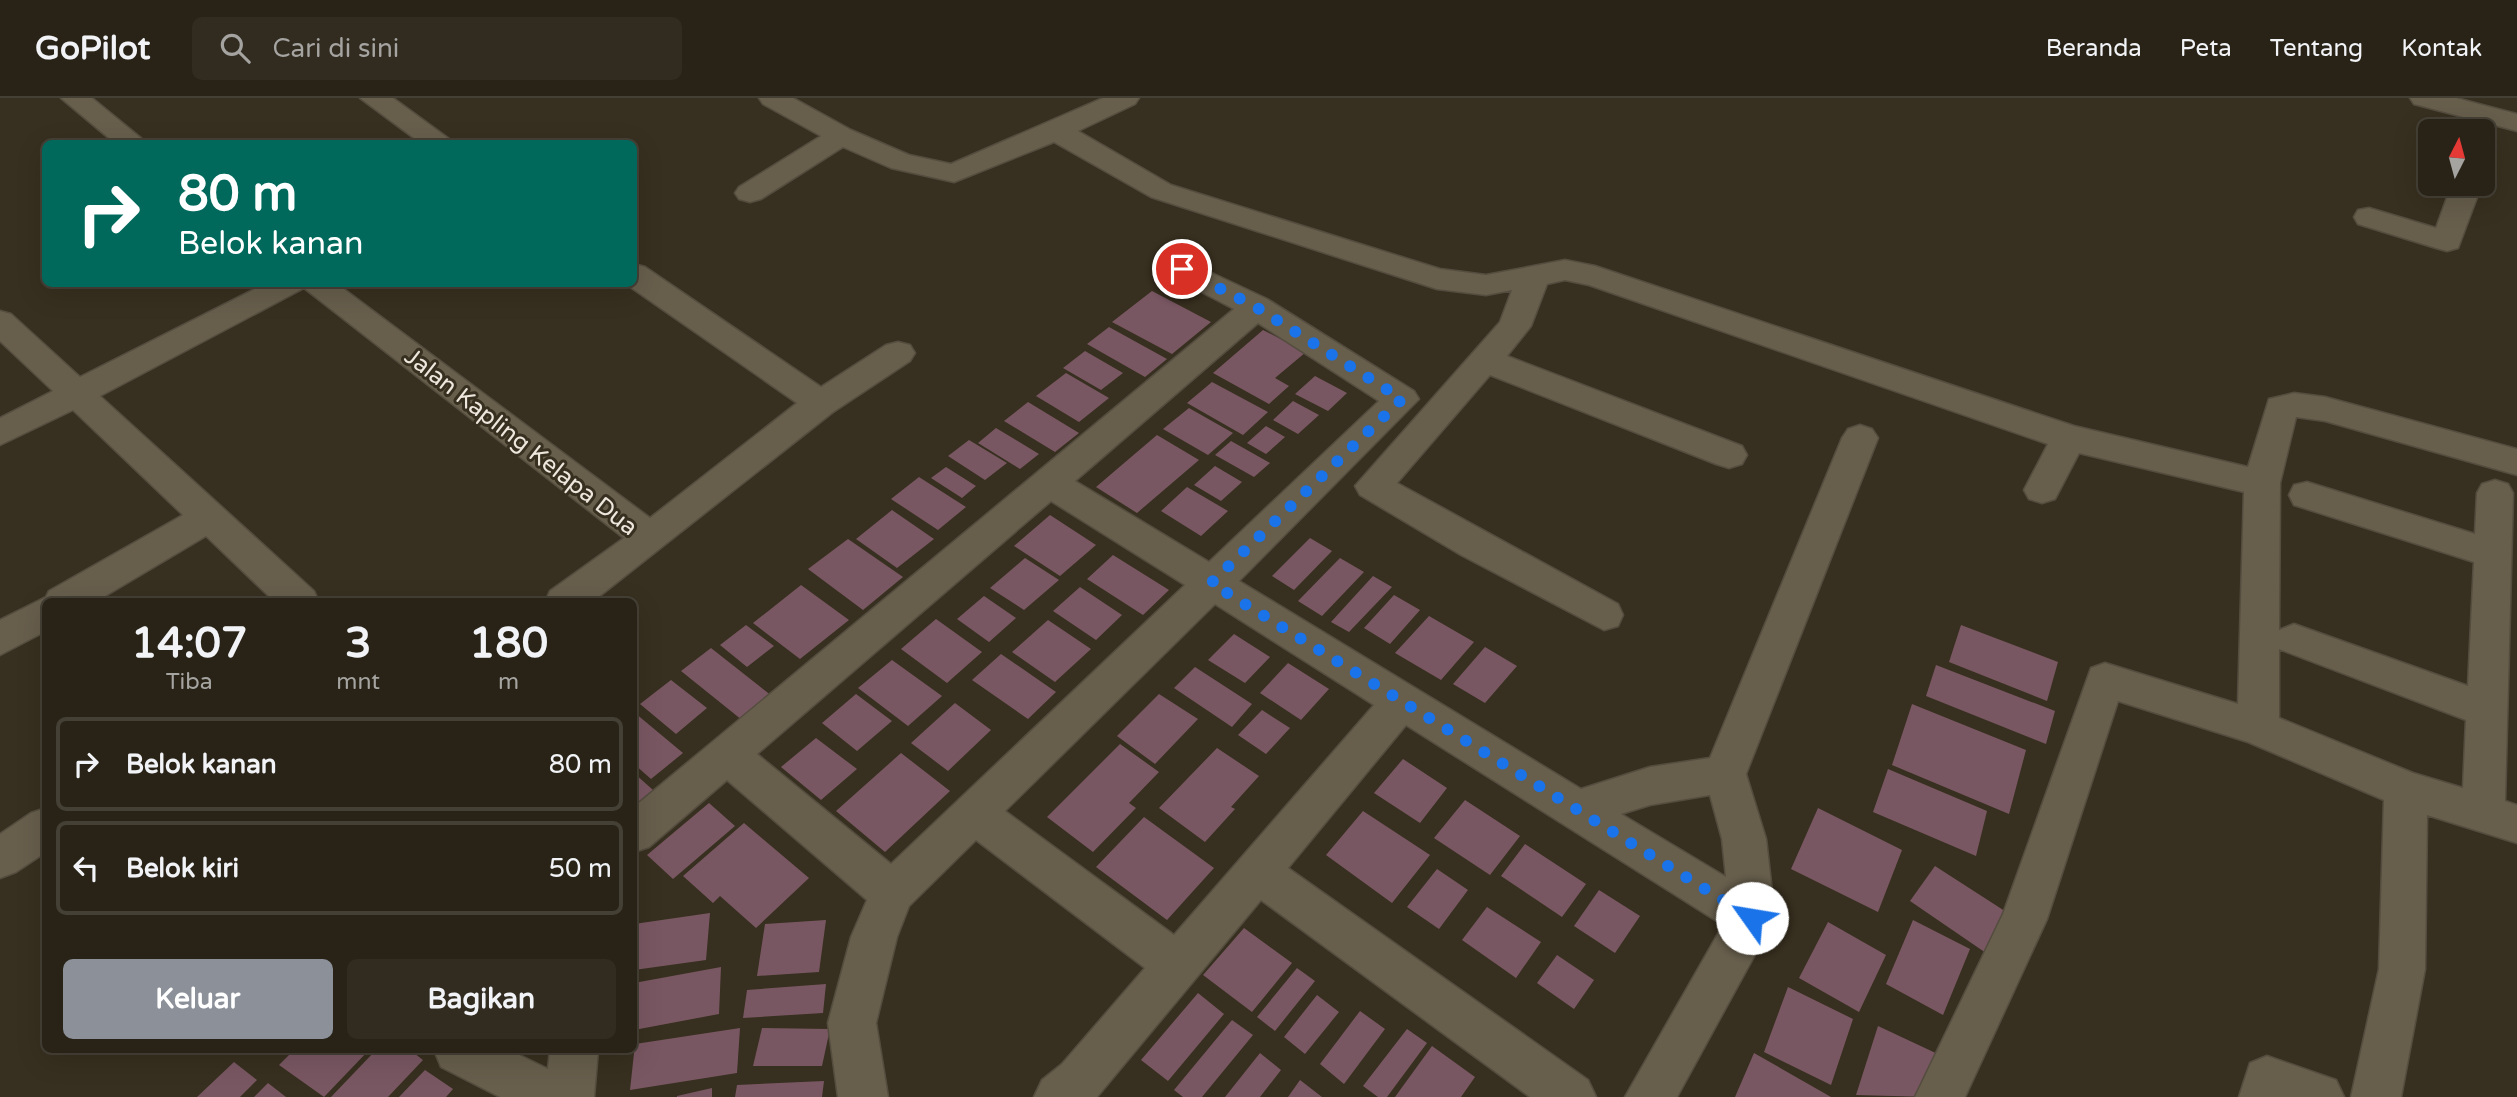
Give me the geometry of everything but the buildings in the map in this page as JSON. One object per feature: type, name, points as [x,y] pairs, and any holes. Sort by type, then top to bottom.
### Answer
[{"type":"street","points":[[75,98],[129,140]]},
{"type":"street","points":[[374,98],[436,140]]},
{"type":"street","points":[[774,98],[841,136],[911,165],[954,173],[1056,131],[1125,98]]},
{"type":"street","points":[[2424,98],[2497,125]]},
{"type":"street","points":[[1056,131],[1161,191],[1392,266],[1437,279],[1486,285],[1565,270],[1595,276],[2068,438],[2262,483]]},
{"type":"street","points":[[750,193],[841,136]]},
{"type":"street","points":[[2369,217],[2446,241],[2463,196]]},
{"type":"street","points":[[863,1097],[852,1023],[873,937],[892,893],[1402,399],[1256,307],[1182,269]]},
{"type":"street","points":[[1534,275],[1516,326],[1373,486],[1474,545],[1604,614]]},
{"type":"street","points":[[637,276],[821,403]]},
{"type":"street","points":[[0,433],[284,287]]},
{"type":"street","name":"Jalan Kapling Kelapa Dua","points":[[321,287],[643,533],[642,545],[569,598]]},
{"type":"street","points":[[637,830],[1256,307]]},
{"type":"street","points":[[0,322],[296,598]]},
{"type":"street","points":[[642,545],[821,403],[898,353]]},
{"type":"street","points":[[1483,360],[1729,455]]},
{"type":"street","points":[[2258,728],[2262,483],[2281,408],[2294,405],[2325,409],[2517,462]]},
{"type":"street","points":[[1650,1097],[1752,918],[1744,839],[1725,774],[1860,438]]},
{"type":"street","points":[[2042,490],[2068,438]]},
{"type":"street","points":[[1049,482],[1752,918]]},
{"type":"street","points":[[1940,1097],[2024,919],[2105,680],[2258,728],[2406,790],[2500,819],[2487,710],[2495,493]]},
{"type":"street","points":[[2307,495],[2493,554]]},
{"type":"street","points":[[71,598],[209,517]]},
{"type":"street","points":[[0,639],[42,614]]},
{"type":"street","points":[[2294,640],[2487,710]]},
{"type":"street","points":[[1078,1092],[1178,965],[1402,701]]},
{"type":"street","points":[[726,754],[892,893]]},
{"type":"street","points":[[1577,809],[1650,786],[1725,774]]},
{"type":"street","points":[[2376,1097],[2402,969],[2406,790]]},
{"type":"street","points":[[975,814],[1178,965]]},
{"type":"street","points":[[0,858],[42,830]]},
{"type":"street","points":[[1257,871],[1571,1097]]},
{"type":"street","points":[[464,1053],[551,1097]]},
{"type":"street","points":[[569,1097],[573,1053]]},
{"type":"street","points":[[2264,1097],[2267,1080],[2319,1097]]},
{"type":"route","points":[[1182,269],[1256,307],[1402,399],[1211,583],[1752,918]]}]
